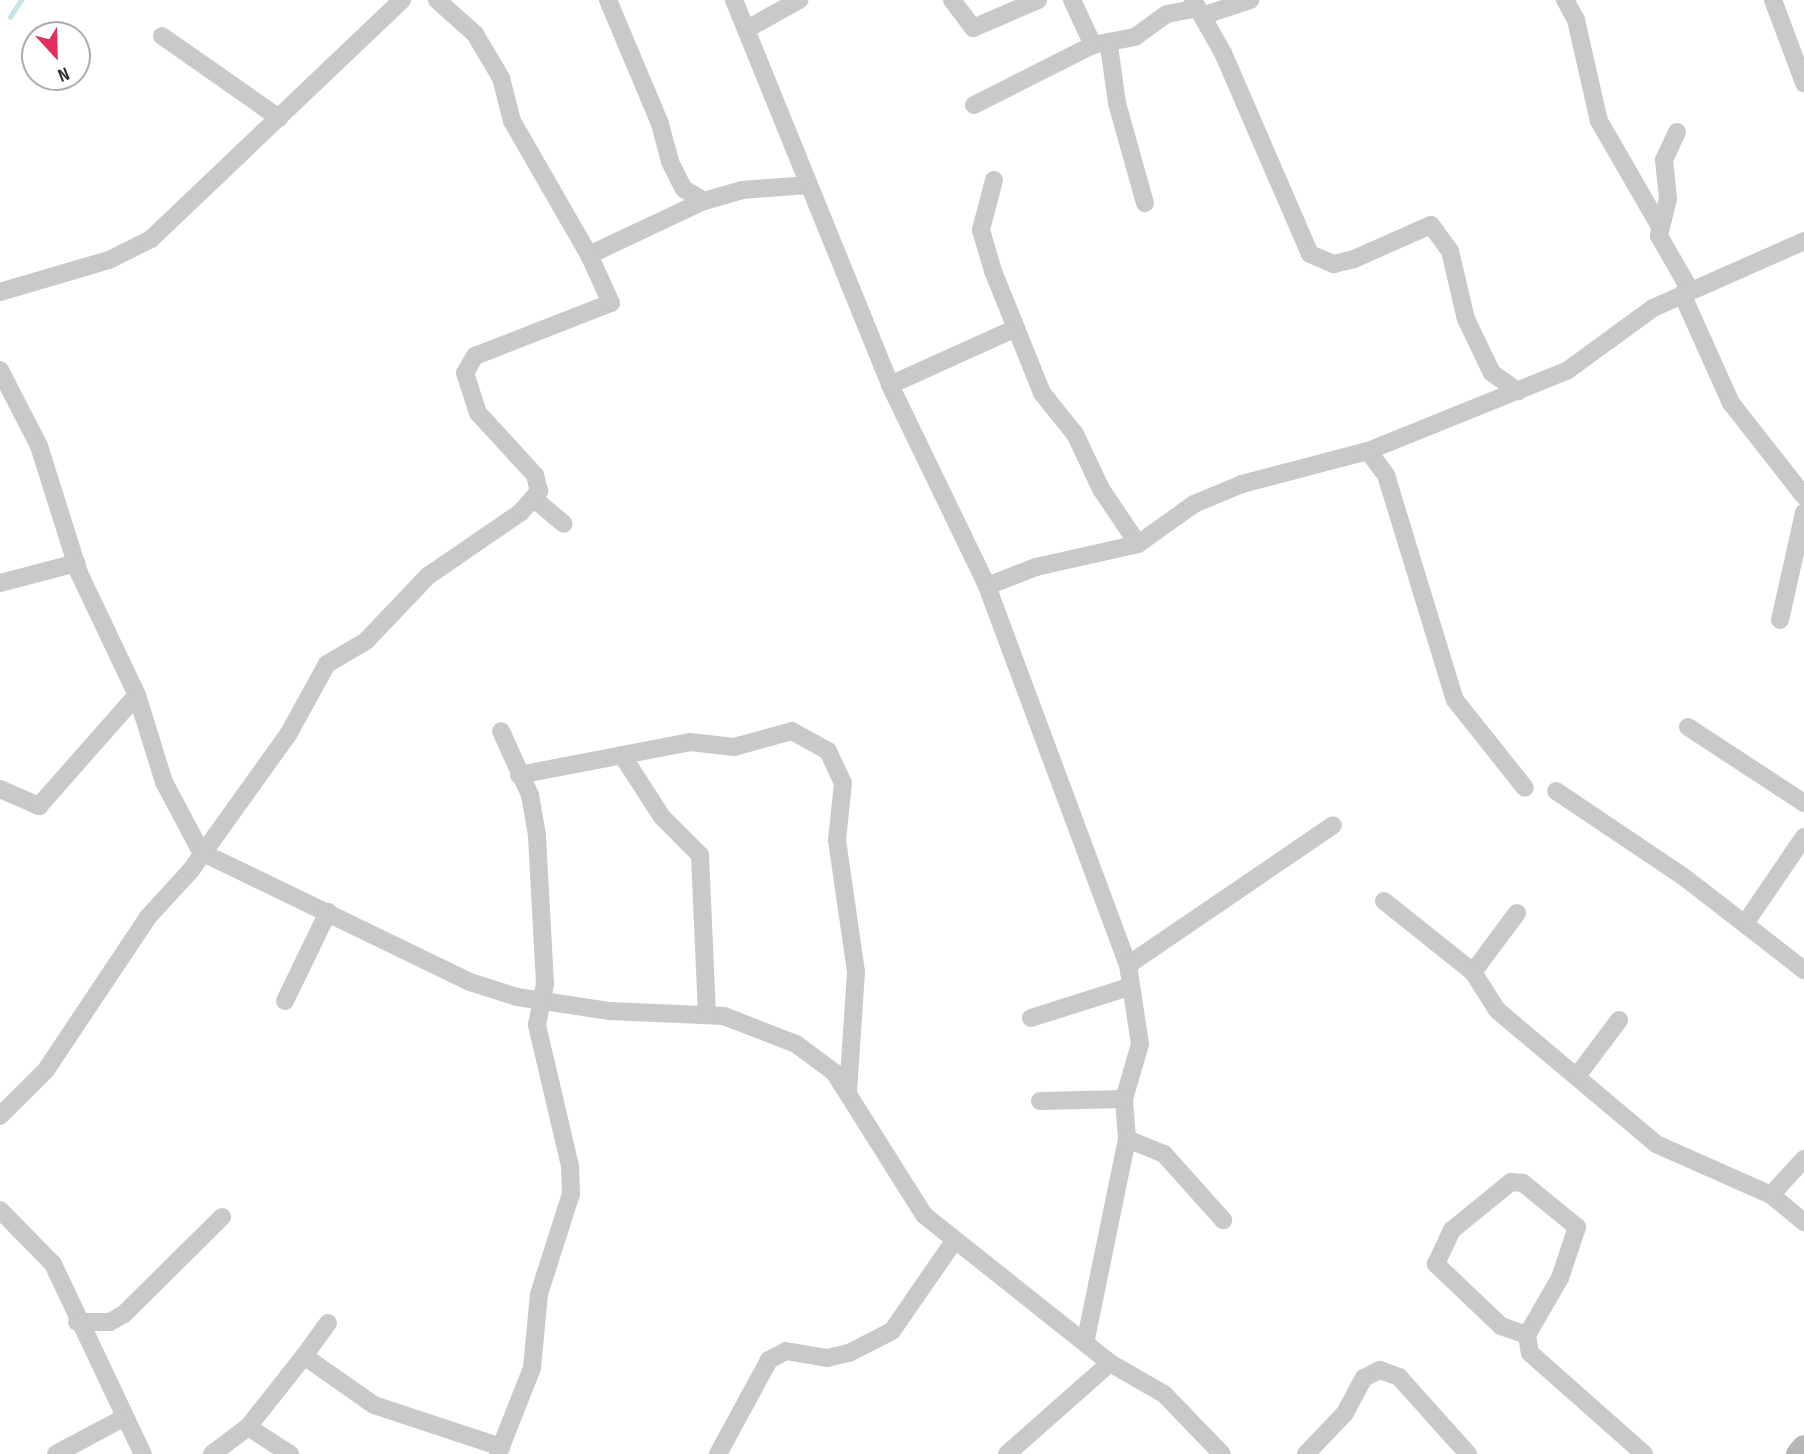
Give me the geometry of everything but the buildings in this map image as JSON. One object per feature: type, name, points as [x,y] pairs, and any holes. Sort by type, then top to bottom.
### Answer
[{"type":"main road","points":[[1798,1454],[1804,1447]]},
{"type":"street","points":[[0,292],[109,260],[150,239],[402,0]]},
{"type":"street","points":[[0,1116],[46,1070],[148,917],[201,852],[289,733],[327,664],[366,641],[428,576],[533,498],[538,491],[534,475],[478,413],[465,373],[475,356],[611,303],[589,255],[512,121],[500,78],[475,34],[437,0]]},
{"type":"street","points":[[608,0],[660,124],[670,162],[684,189],[704,201]]},
{"type":"street","points":[[734,0],[890,385],[987,586],[1128,965],[1129,987],[1140,1044],[1124,1099],[1127,1139],[1087,1339]]},
{"type":"street","points":[[747,29],[799,0]]},
{"type":"street","points":[[952,0],[973,28],[1038,0]]},
{"type":"street","points":[[1072,0],[1101,46],[1145,203]]},
{"type":"street","points":[[974,105],[1101,46],[1135,37],[1167,14],[1250,0]]},
{"type":"street","points":[[1565,0],[1576,20],[1599,121],[1659,225]]},
{"type":"street","points":[[1773,0],[1804,83]]},
{"type":"street","points":[[1198,8],[1310,254],[1334,264],[1354,259],[1431,225],[1450,251],[1466,319],[1492,373],[1518,391]]},
{"type":"street","points":[[162,36],[279,118]]},
{"type":"street","points":[[1678,132],[1664,160],[1668,199],[1659,225],[1659,236],[1686,292],[1731,403],[1804,496]]},
{"type":"street","points":[[994,180],[981,230],[1016,328],[1042,393],[1075,434],[1101,489],[1138,544]]},
{"type":"street","points":[[589,255],[704,201],[742,190],[809,185]]},
{"type":"street","points":[[987,586],[1036,567],[1138,544],[1194,504],[1242,484],[1368,451],[1518,391],[1593,357],[1629,323],[1686,292],[1804,242]]},
{"type":"street","points":[[890,385],[1016,328]]},
{"type":"street","points":[[0,370],[39,446],[76,563],[137,695],[164,782],[201,852],[470,982],[544,1003],[708,1014],[768,1029],[834,1072],[848,1091],[904,1193],[954,1241],[1087,1339],[1110,1363],[1164,1394],[1222,1454]]},
{"type":"street","points":[[1368,451],[1387,475],[1455,700],[1525,788]]},
{"type":"street","points":[[533,498],[564,524]]},
{"type":"street","points":[[1780,620],[1804,513]]},
{"type":"street","points":[[0,583],[76,563]]},
{"type":"street","points":[[0,789],[39,806],[137,695]]},
{"type":"street","points":[[1688,727],[1804,803]]},
{"type":"street","points":[[304,1356],[374,1405],[499,1451],[532,1368],[539,1294],[571,1194],[570,1166],[537,1025],[544,1003],[537,835],[519,775],[501,731]]},
{"type":"street","points":[[519,775],[690,742],[734,747],[792,731],[838,763],[843,783],[837,840],[856,972],[848,1091]]},
{"type":"street","points":[[622,755],[662,817],[700,855],[708,930],[708,1014]]},
{"type":"street","points":[[1556,791],[1746,922],[1804,970]]},
{"type":"street","points":[[1128,965],[1333,825]]},
{"type":"street","points":[[1746,922],[1804,837]]},
{"type":"street","points":[[1384,901],[1473,972],[1512,1026],[1544,1044],[1656,1144],[1771,1195],[1804,1223]]},
{"type":"street","points":[[285,1001],[328,912]]},
{"type":"street","points":[[1473,972],[1517,913]]},
{"type":"street","points":[[1031,1018],[1129,987]]},
{"type":"street","points":[[1577,1076],[1619,1020]]},
{"type":"street","points":[[1040,1101],[1124,1099]]},
{"type":"street","points":[[1127,1139],[1164,1154],[1223,1220]]},
{"type":"street","points":[[1771,1195],[1804,1159]]},
{"type":"street","points":[[1527,1335],[1501,1326],[1436,1264],[1451,1230],[1511,1182],[1523,1183],[1577,1227],[1560,1278],[1527,1335],[1530,1353],[1644,1454]]},
{"type":"street","points":[[0,1209],[53,1264],[77,1322],[143,1454]]},
{"type":"street","points":[[77,1322],[110,1322],[124,1314],[222,1217]]},
{"type":"street","points":[[718,1454],[769,1360],[786,1351],[827,1358],[849,1353],[892,1331],[954,1241]]},
{"type":"street","points":[[212,1454],[248,1427],[328,1323]]},
{"type":"street","points":[[1007,1454],[1029,1449],[1110,1363]]},
{"type":"street","points":[[1306,1454],[1345,1413],[1364,1378],[1380,1370],[1399,1377],[1468,1454]]},
{"type":"street","points":[[56,1454],[123,1418]]},
{"type":"street","points":[[248,1427],[290,1454]]},
{"type":"waterway","points":[[10,17],[21,0]]}]
